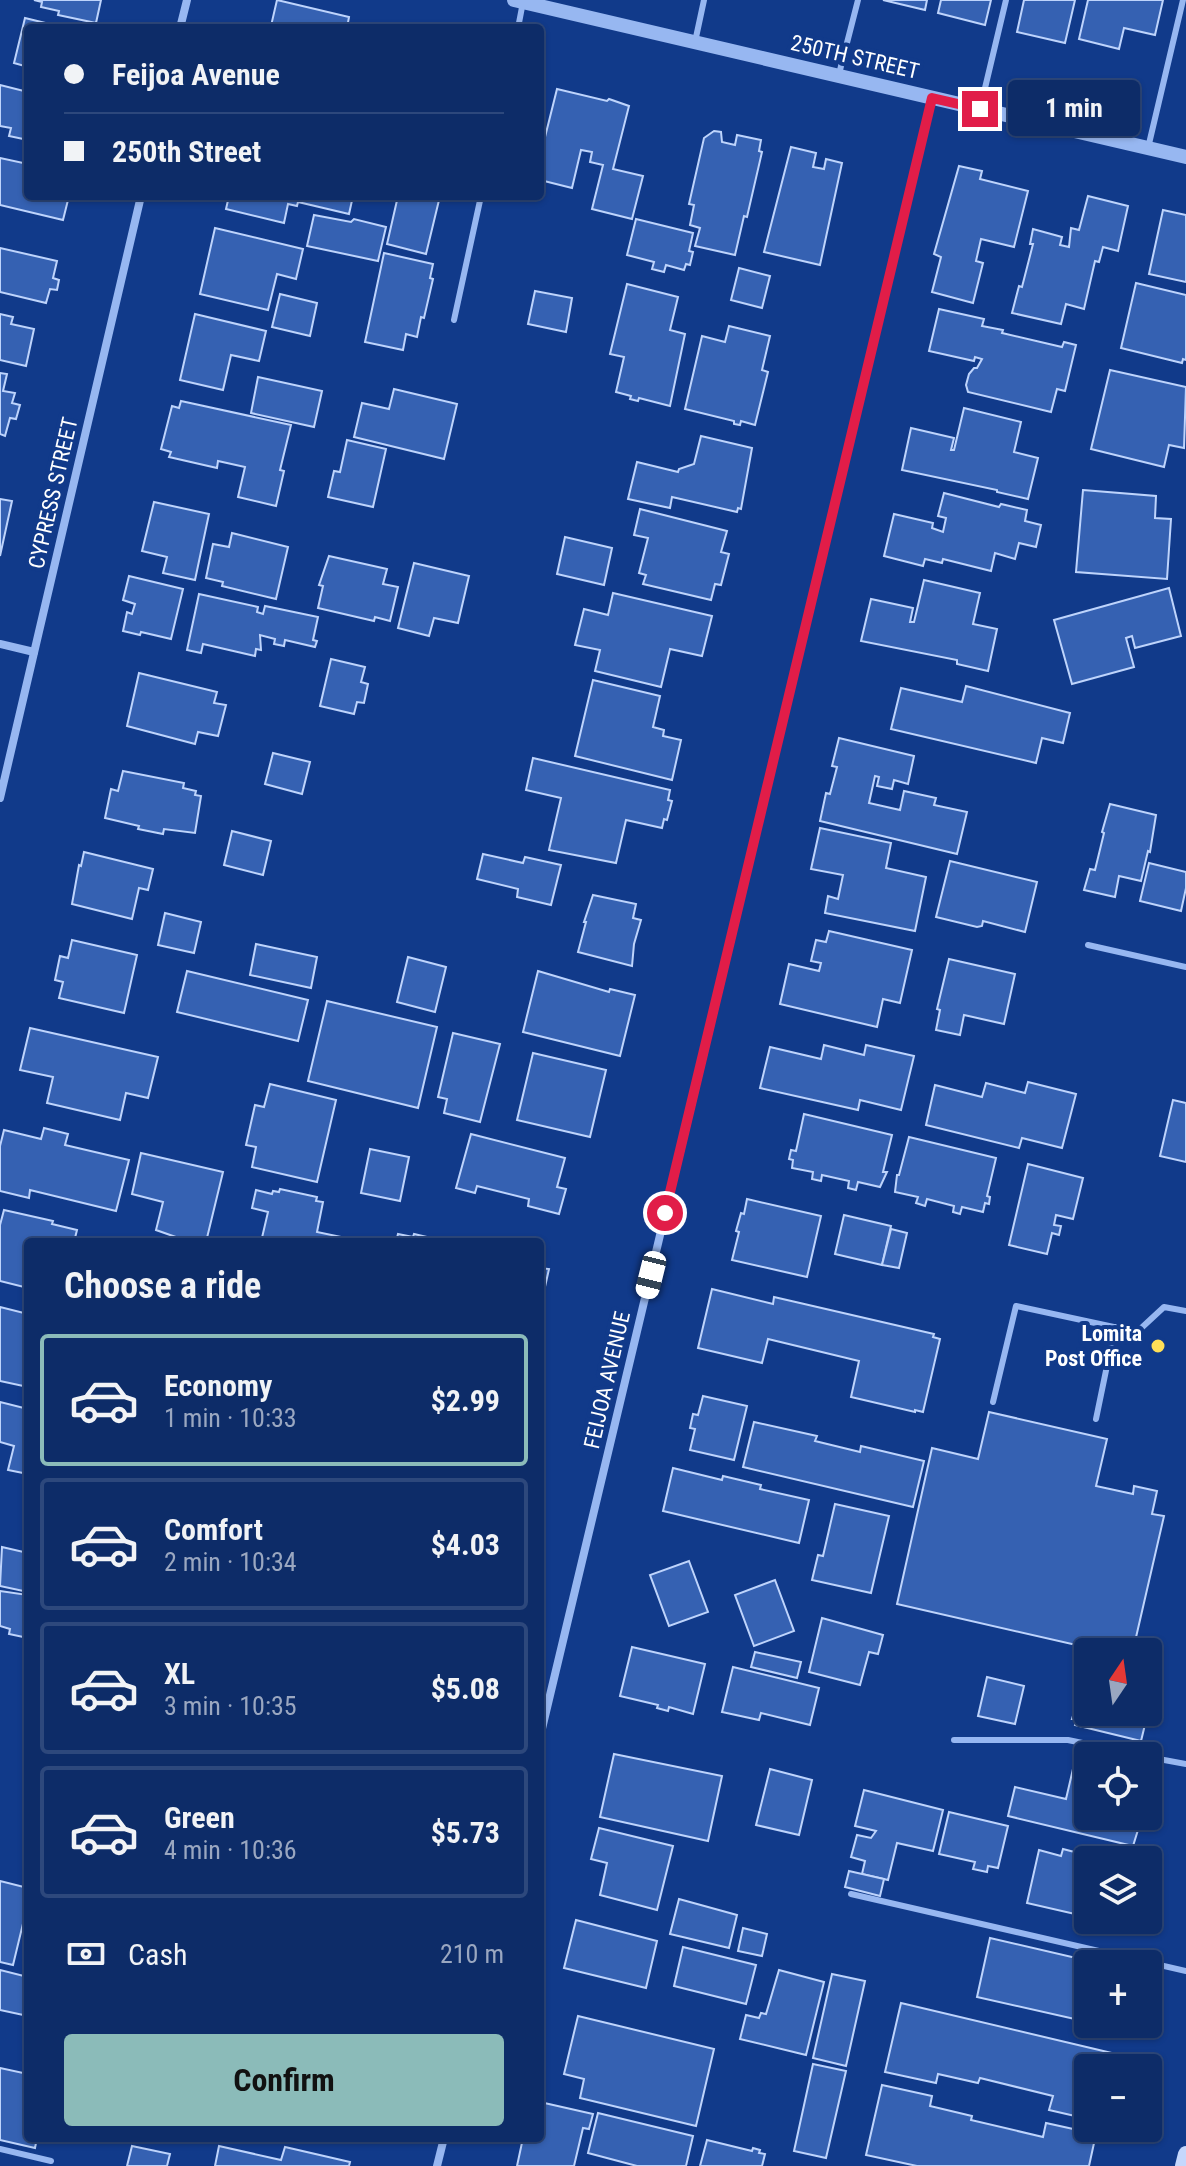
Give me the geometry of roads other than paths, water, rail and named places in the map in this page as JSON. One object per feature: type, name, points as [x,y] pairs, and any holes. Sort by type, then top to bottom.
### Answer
[{"type":"main road","points":[[1183,2166],[1186,2154]]},
{"type":"street","points":[[181,24],[187,0]]},
{"type":"street","name":"250TH STREET","points":[[519,1],[1186,157]]},
{"type":"street","name":"FEIJOA AVENUE","points":[[544,1720],[932,98]]},
{"type":"street","name":"CYPRESS STREET","points":[[0,798],[140,200]]},
{"type":"street","points":[[0,644],[34,652]]},
{"type":"street","points":[[437,2166],[443,2142]]},
{"type":"lane","points":[[695,42],[704,0]]},
{"type":"lane","points":[[839,76],[858,0]]},
{"type":"lane","points":[[980,109],[1006,0]]},
{"type":"lane","points":[[1148,148],[1183,0]]},
{"type":"lane","points":[[518,24],[519,1]]},
{"type":"lane","points":[[454,320],[480,200]]},
{"type":"lane","points":[[1088,945],[1186,967]]},
{"type":"lane","points":[[993,1402],[1016,1306],[1137,1332],[1164,1307],[1186,1311]]},
{"type":"lane","points":[[1096,1419],[1115,1327]]},
{"type":"lane","points":[[954,1740],[1078,1742]]},
{"type":"lane","points":[[1162,1759],[1186,1764]]},
{"type":"lane","points":[[851,1894],[1186,1971]]},
{"type":"lane","points":[[0,2149],[51,2161]]},
{"type":"place","name":"Lomita Post Office","points":[[1158,1346]]}]
